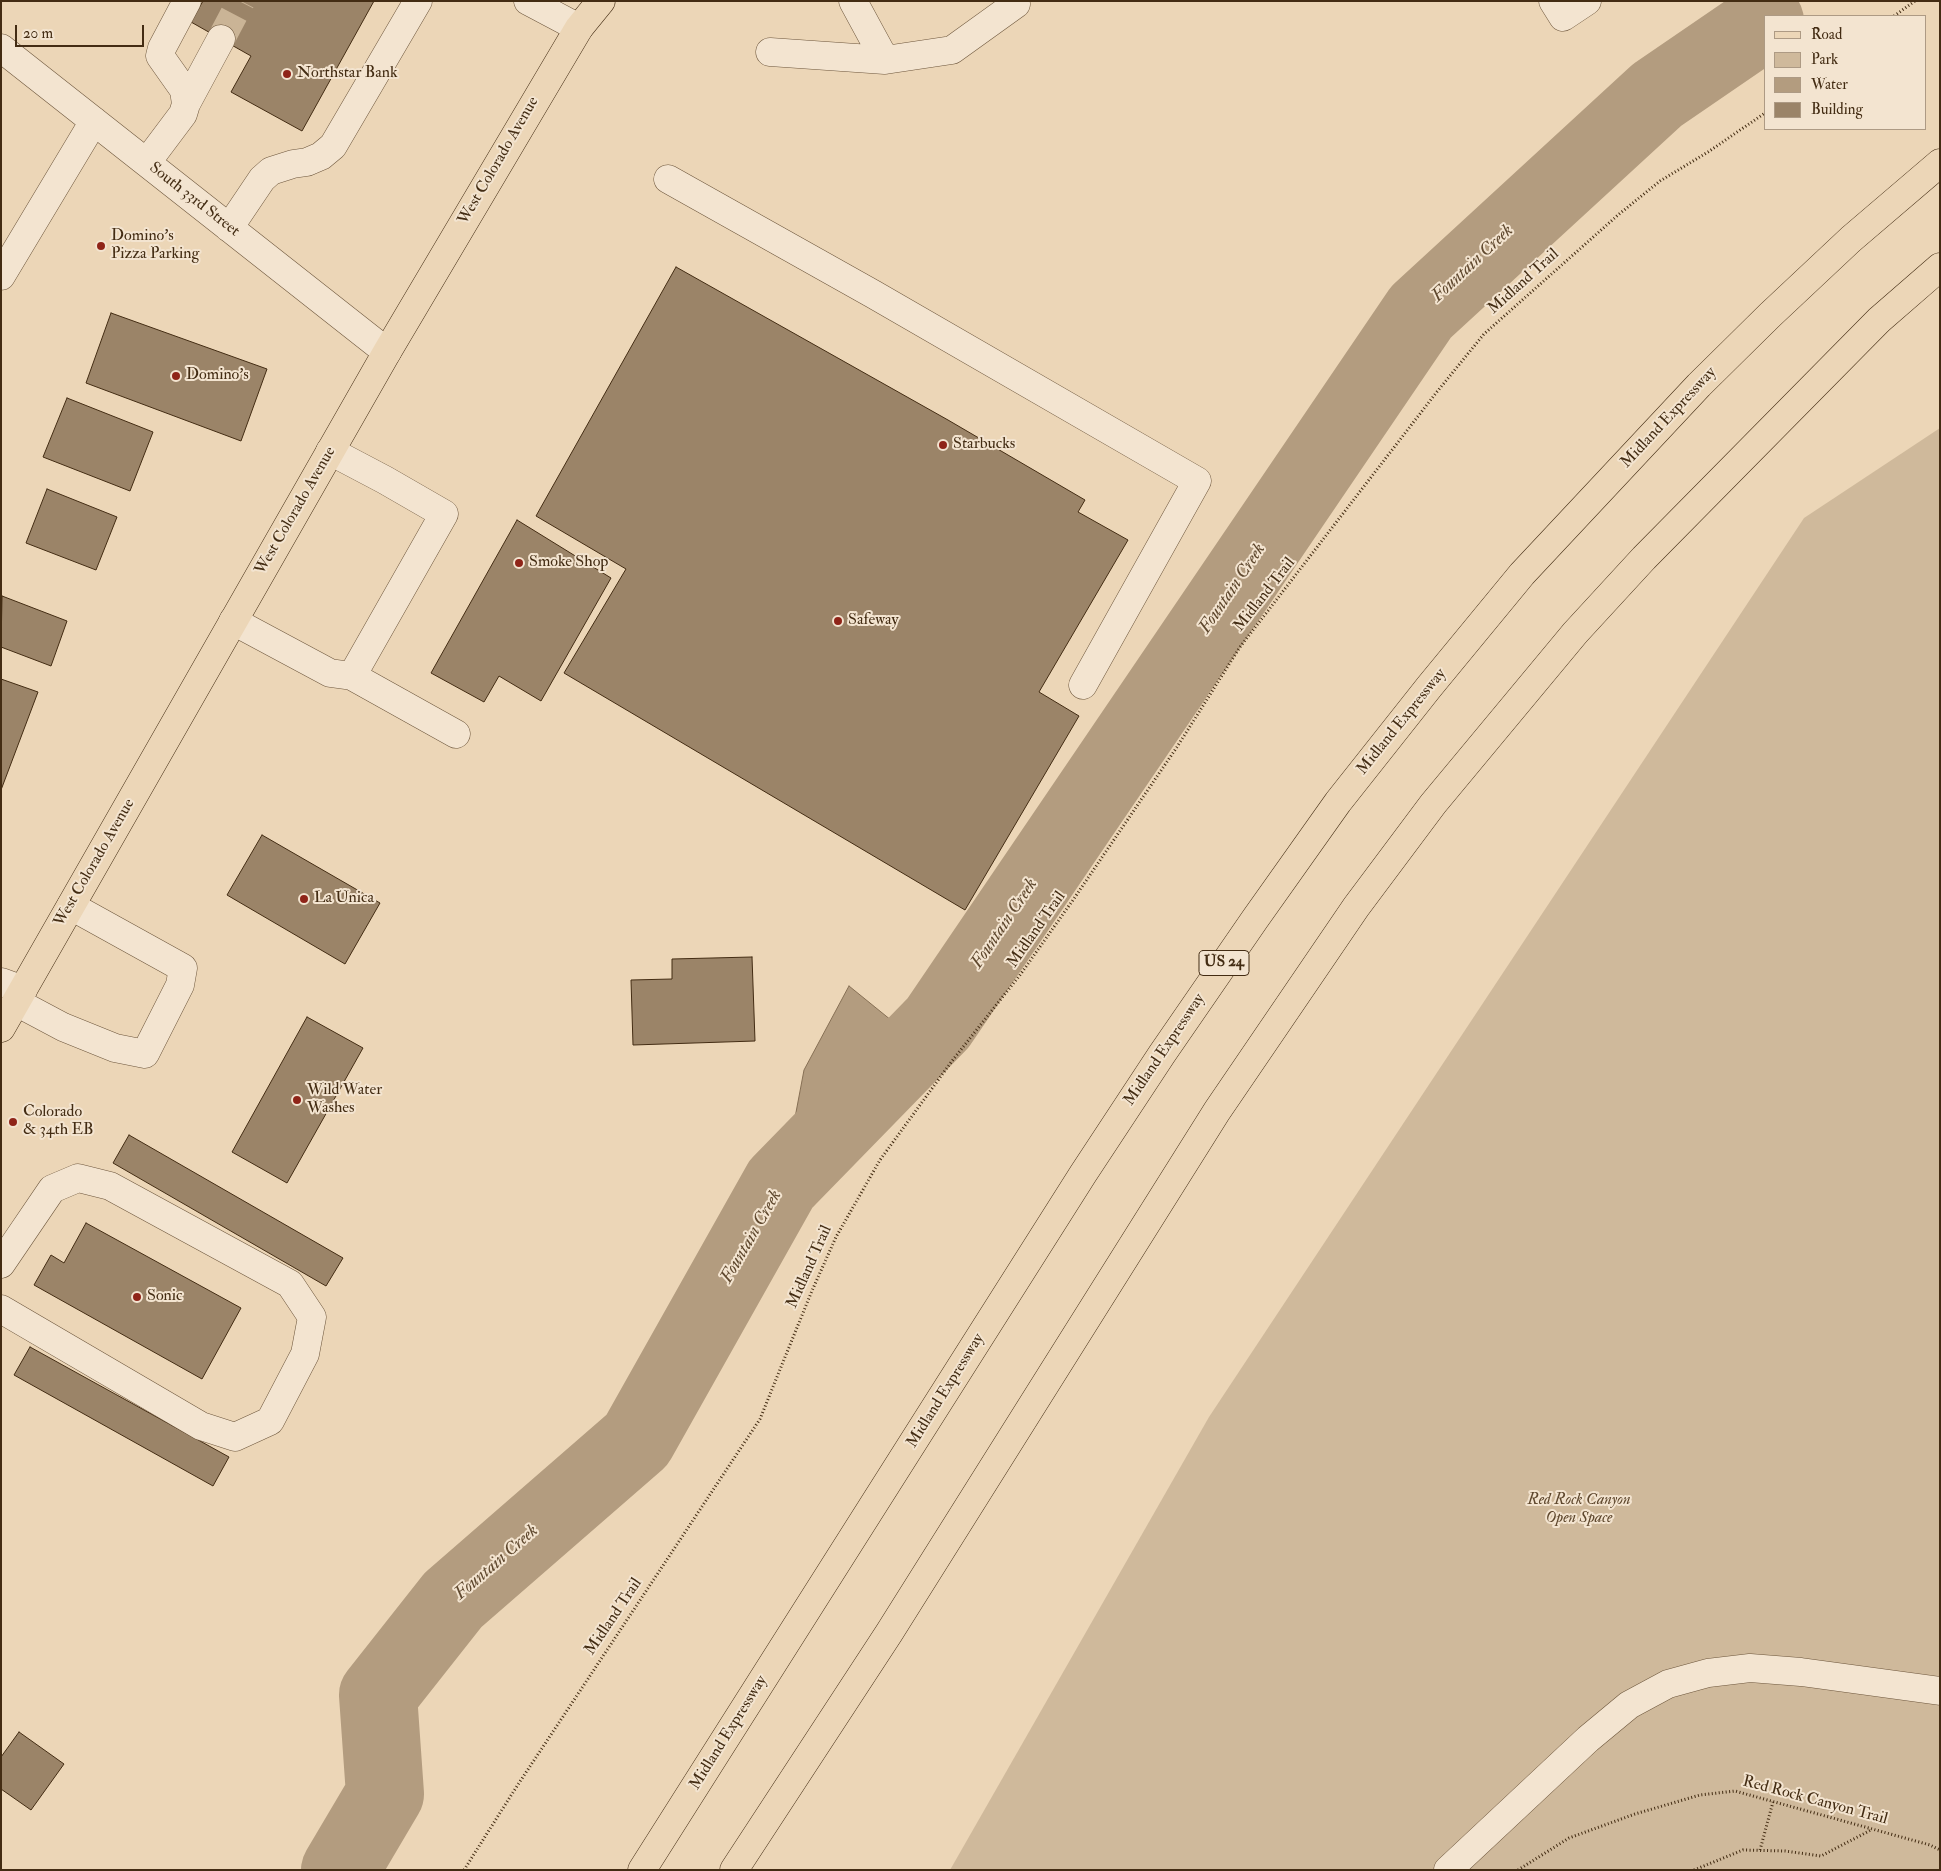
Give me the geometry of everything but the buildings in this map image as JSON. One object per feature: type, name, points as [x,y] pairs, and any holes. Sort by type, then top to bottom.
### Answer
[{"type":"main road","name":"West Colorado Avenue","points":[[1,1028],[13,991],[71,906],[387,352],[579,28],[601,1]]},
{"type":"main road","name":"Midland Expressway","points":[[642,1870],[1083,1174],[1216,975],[1338,802],[1522,574],[1700,385],[1770,315],[1851,240],[1940,163]]},
{"type":"main road","points":[[734,1870],[889,1633],[1218,1111],[1356,907],[1421,820],[1575,633],[1644,558],[1879,320],[1940,267]]},
{"type":"street","points":[[186,104],[184,90],[160,56],[162,48],[187,1]]},
{"type":"street","points":[[230,228],[262,179],[271,172],[321,156],[333,146],[418,1]]},
{"type":"street","points":[[528,1],[579,28]]},
{"type":"street","points":[[853,1],[885,60]]},
{"type":"street","points":[[1553,1],[1563,17],[1587,1]]},
{"type":"street","points":[[770,52],[885,60],[952,50],[1016,4]]},
{"type":"street","points":[[147,162],[183,114],[186,104],[221,39]]},
{"type":"street","name":"South 33rd Street","points":[[1,48],[387,352]]},
{"type":"street","points":[[1,276],[94,121]]},
{"type":"street","points":[[668,179],[1197,481],[1083,685]]},
{"type":"street","points":[[330,451],[444,514],[352,676]]},
{"type":"street","points":[[233,621],[330,673],[352,676],[456,734]]},
{"type":"street","points":[[13,991],[63,1026],[115,1048],[145,1054],[180,985],[183,968],[71,906]]},
{"type":"street","points":[[1,1264],[52,1189],[78,1178],[110,1186],[290,1284],[312,1317],[305,1354],[270,1421],[235,1437],[201,1426],[1,1309]]},
{"type":"street","points":[[1448,1870],[1588,1739],[1629,1706],[1668,1684],[1708,1673],[1750,1668],[1801,1672],[1940,1691]]},
{"type":"path","points":[[1895,15],[1915,1]]},
{"type":"path","name":"Midland Trail","points":[[464,1870],[517,1786],[760,1419],[810,1293],[836,1237],[880,1160],[952,1061],[1020,975],[1068,908],[1177,746],[1240,647],[1436,393],[1484,334],[1618,215],[1660,181],[1708,152],[1764,113]]},
{"type":"path","name":"Red Rock Canyon Trail","points":[[1518,1870],[1569,1838],[1635,1814],[1700,1794],[1735,1791],[1930,1845],[1940,1850]]},
{"type":"path","points":[[1760,1850],[1773,1802]]},
{"type":"path","points":[[1694,1870],[1743,1850],[1784,1851],[1821,1856],[1871,1830]]},
{"type":"green space","name":"Red Rock Canyon Open Space","points":[[1940,428],[1940,1870],[950,1870],[1209,1417],[1804,518]]},
{"type":"water","points":[[849,986],[939,1059],[915,1090],[876,1134],[810,1177],[787,1160],[804,1070]]},
{"type":"waterway","name":"Fountain Creek","points":[[340,1870],[385,1794],[378,1695],[453,1600],[637,1440],[781,1184],[938,1023],[1421,312],[1657,95],[1764,22]]},
{"type":"tunnel","points":[[221,39],[241,1]]},
{"type":"place","name":"Northstar Bank","points":[[287,74]]},
{"type":"place","name":"Domino's Pizza Parking","points":[[101,246]]},
{"type":"place","name":"Domino's","points":[[176,376]]},
{"type":"place","name":"Starbucks","points":[[943,445]]},
{"type":"place","name":"Smoke Shop","points":[[519,563]]},
{"type":"place","name":"Safeway","points":[[838,621]]},
{"type":"place","name":"La Unica","points":[[304,899]]},
{"type":"place","name":"Wild Water Washes","points":[[297,1100]]},
{"type":"place","name":"Colorado & 34th EB","points":[[13,1122]]},
{"type":"place","name":"Sonic","points":[[137,1297]]}]
